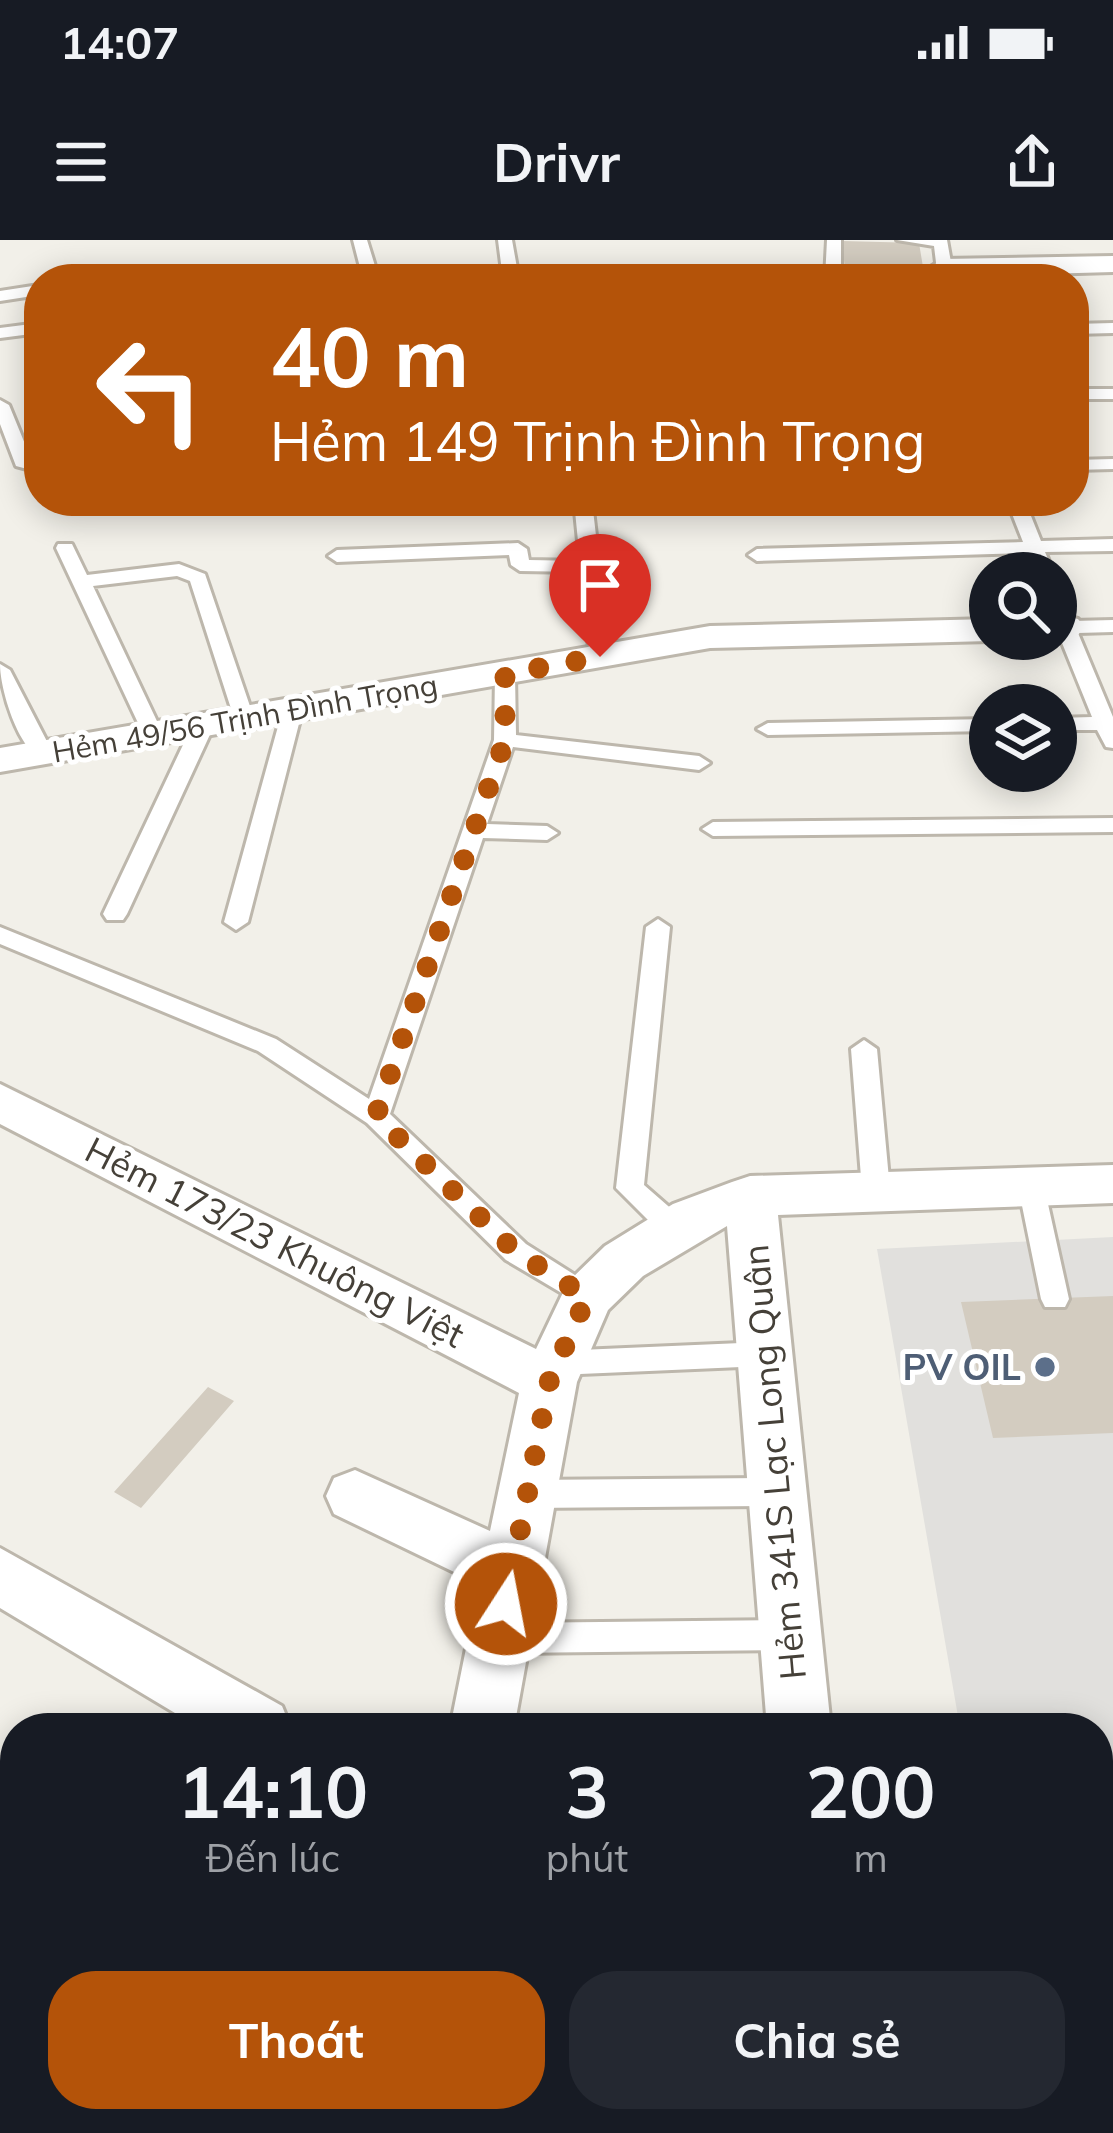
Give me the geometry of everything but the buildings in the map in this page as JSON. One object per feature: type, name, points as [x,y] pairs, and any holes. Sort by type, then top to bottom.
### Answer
[{"type":"street","points":[[942,257],[1113,264]]},
{"type":"street","name":"Hẻm 49/56 Trịnh Đình Trọng","points":[[0,760],[710,637],[969,630]]},
{"type":"street","name":"Hẻm 173/23 Khuông Việt","points":[[4,1111],[553,1373]]},
{"type":"street","points":[[485,1713],[553,1373],[587,1297],[624,1261],[673,1227],[750,1196],[1113,1184]]},
{"type":"street","name":"Hẻm 341S Lạc Long Quân","points":[[750,1196],[798,1713]]},
{"type":"street","points":[[356,1496],[512,1570]]},
{"type":"street","points":[[0,1576],[233,1713]]},
{"type":"lane","points":[[904,240],[942,257]]},
{"type":"lane","points":[[1,405],[24,450]]},
{"type":"lane","points":[[585,516],[600,657]]},
{"type":"lane","points":[[1022,516],[1036,552]]},
{"type":"lane","points":[[757,555],[1113,545]]},
{"type":"lane","points":[[65,548],[153,736]]},
{"type":"lane","points":[[337,556],[518,549],[520,566],[590,566]]},
{"type":"lane","points":[[81,582],[179,570],[198,578],[244,718]]},
{"type":"lane","points":[[1077,622],[1113,626]]},
{"type":"lane","points":[[1077,658],[1110,729]]},
{"type":"lane","points":[[0,670],[42,753]]},
{"type":"lane","points":[[376,1116],[505,740],[505,674]]},
{"type":"lane","points":[[236,922],[292,712]]},
{"type":"lane","points":[[768,729],[969,725]]},
{"type":"lane","points":[[1077,726],[1110,729]]},
{"type":"lane","points":[[115,914],[202,728]]},
{"type":"lane","points":[[505,740],[699,763]]},
{"type":"lane","points":[[713,829],[1113,825]]},
{"type":"lane","points":[[477,831],[547,833]]},
{"type":"lane","points":[[658,927],[630,1188],[673,1227]]},
{"type":"lane","points":[[0,935],[267,1045],[376,1116],[516,1252],[587,1297]]},
{"type":"lane","points":[[864,1049],[876,1190]]},
{"type":"lane","points":[[1030,1186],[1055,1299]]},
{"type":"lane","points":[[553,1373],[764,1354]]},
{"type":"lane","points":[[527,1494],[777,1492]]},
{"type":"lane","points":[[499,1638],[791,1635]]},
{"type":"shaded area","points":[[1113,1237],[1113,1713],[957,1713],[877,1249]]},
{"type":"place","name":"PV OIL","points":[[1045,1367]]},
{"type":"route","points":[[506,1604],[549,1382],[587,1297],[516,1252],[376,1116],[505,740],[505,674],[600,657]]}]
